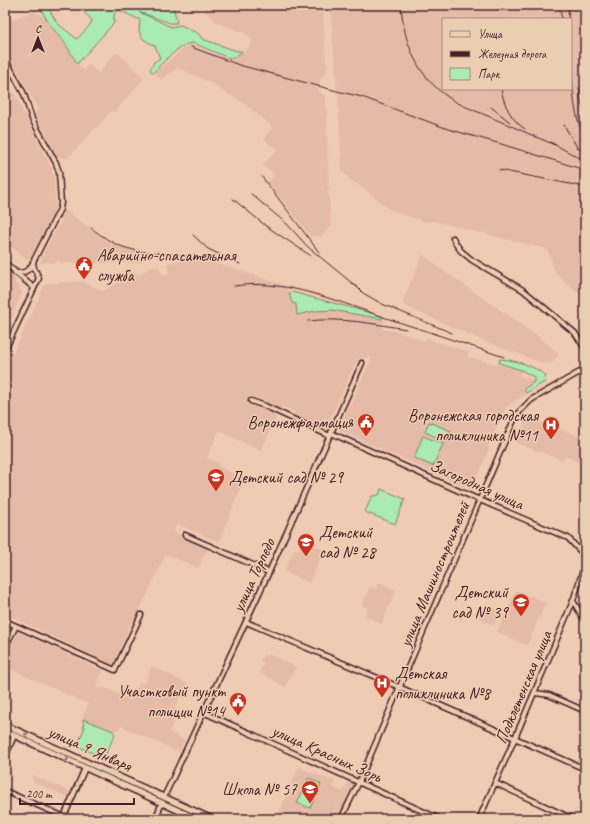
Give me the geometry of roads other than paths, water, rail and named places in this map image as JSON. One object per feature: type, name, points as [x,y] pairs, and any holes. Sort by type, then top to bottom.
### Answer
[{"type":"main road","name":"улица 9 Января","points":[[5,725],[212,819]]},
{"type":"main road","name":"улица 9 Января","points":[[5,731],[197,819]]},
{"type":"main road","points":[[162,803],[164,797]]},
{"type":"street","points":[[5,58],[24,94],[32,119],[56,163],[59,172],[61,203],[60,209],[29,270],[26,272],[15,273]]},
{"type":"street","points":[[453,238],[461,251],[472,260],[523,290],[574,333],[585,349]]},
{"type":"street","points":[[5,350],[39,278],[33,262]]},
{"type":"street","points":[[5,263],[34,288]]},
{"type":"street","name":"улица Торпедо","points":[[164,797],[269,572],[362,363]]},
{"type":"street","name":"улица Машиностроителей","points":[[341,819],[359,782],[504,440],[520,410],[531,400],[585,369]]},
{"type":"street","name":"Загородная улица","points":[[251,401],[331,434],[568,538],[585,556]]},
{"type":"street","points":[[185,535],[269,572]]},
{"type":"street","name":"Подклетенская улица","points":[[479,819],[574,601],[585,564]]},
{"type":"street","points":[[574,601],[585,621]]},
{"type":"street","points":[[5,621],[115,670],[141,615]]},
{"type":"street","points":[[246,622],[399,687],[585,769]]},
{"type":"street","points":[[5,647],[16,626]]},
{"type":"street","points":[[535,693],[549,695],[585,711]]},
{"type":"street","name":"улица Красных Зорь","points":[[203,712],[440,819]]},
{"type":"street","points":[[5,757],[14,736]]},
{"type":"street","points":[[63,818],[85,768]]},
{"type":"street","points":[[495,783],[573,819]]},
{"type":"street","points":[[5,791],[63,818],[69,819]]},
{"type":"street","points":[[155,819],[162,803]]},
{"type":"railway","points":[[401,5],[410,48],[423,73],[432,84],[460,104],[555,145]]},
{"type":"railway","points":[[559,5],[562,18]]},
{"type":"railway","points":[[568,18],[569,5]]},
{"type":"railway","points":[[191,47],[239,65],[362,97],[448,129],[585,170]]},
{"type":"railway","points":[[572,74],[575,109],[585,138]]},
{"type":"railway","points":[[579,88],[585,115]]},
{"type":"railway","points":[[501,90],[504,101],[512,117],[525,129]]},
{"type":"railway","points":[[491,107],[510,122]]},
{"type":"railway","points":[[564,125],[577,147],[585,155]]},
{"type":"railway","points":[[550,142],[585,161]]},
{"type":"railway","points":[[499,170],[585,187]]},
{"type":"railway","points":[[262,177],[319,252]]},
{"type":"railway","points":[[251,194],[287,224],[308,247],[363,293],[382,304],[452,333]]},
{"type":"railway","points":[[233,199],[266,226],[311,256]]},
{"type":"railway","points":[[91,228],[110,241],[123,247],[147,252],[188,256]]},
{"type":"railway","points":[[193,235],[208,249],[240,264]]},
{"type":"railway","points":[[234,286],[251,284],[268,285],[286,287],[320,295],[436,334]]},
{"type":"railway","points":[[308,321],[345,320],[406,329]]},
{"type":"railway","points":[[432,333],[504,357]]},
{"type":"place","name":"Аварийно-спасательная служба","points":[[84,280]]},
{"type":"place","name":"Воронежфармация","points":[[366,437]]},
{"type":"place","name":"Воронежская городская поликлиника №11","points":[[551,440]]},
{"type":"place","name":"Детский сад № 29","points":[[216,492]]},
{"type":"place","name":"Детский сад № 28","points":[[306,557]]},
{"type":"place","name":"Детский сад № 39","points":[[521,617]]},
{"type":"place","name":"Детская поликлиника №8","points":[[382,698]]},
{"type":"place","name":"Участковый пункт полиции №14","points":[[238,716]]},
{"type":"place","name":"Школа № 57","points":[[310,804]]}]
